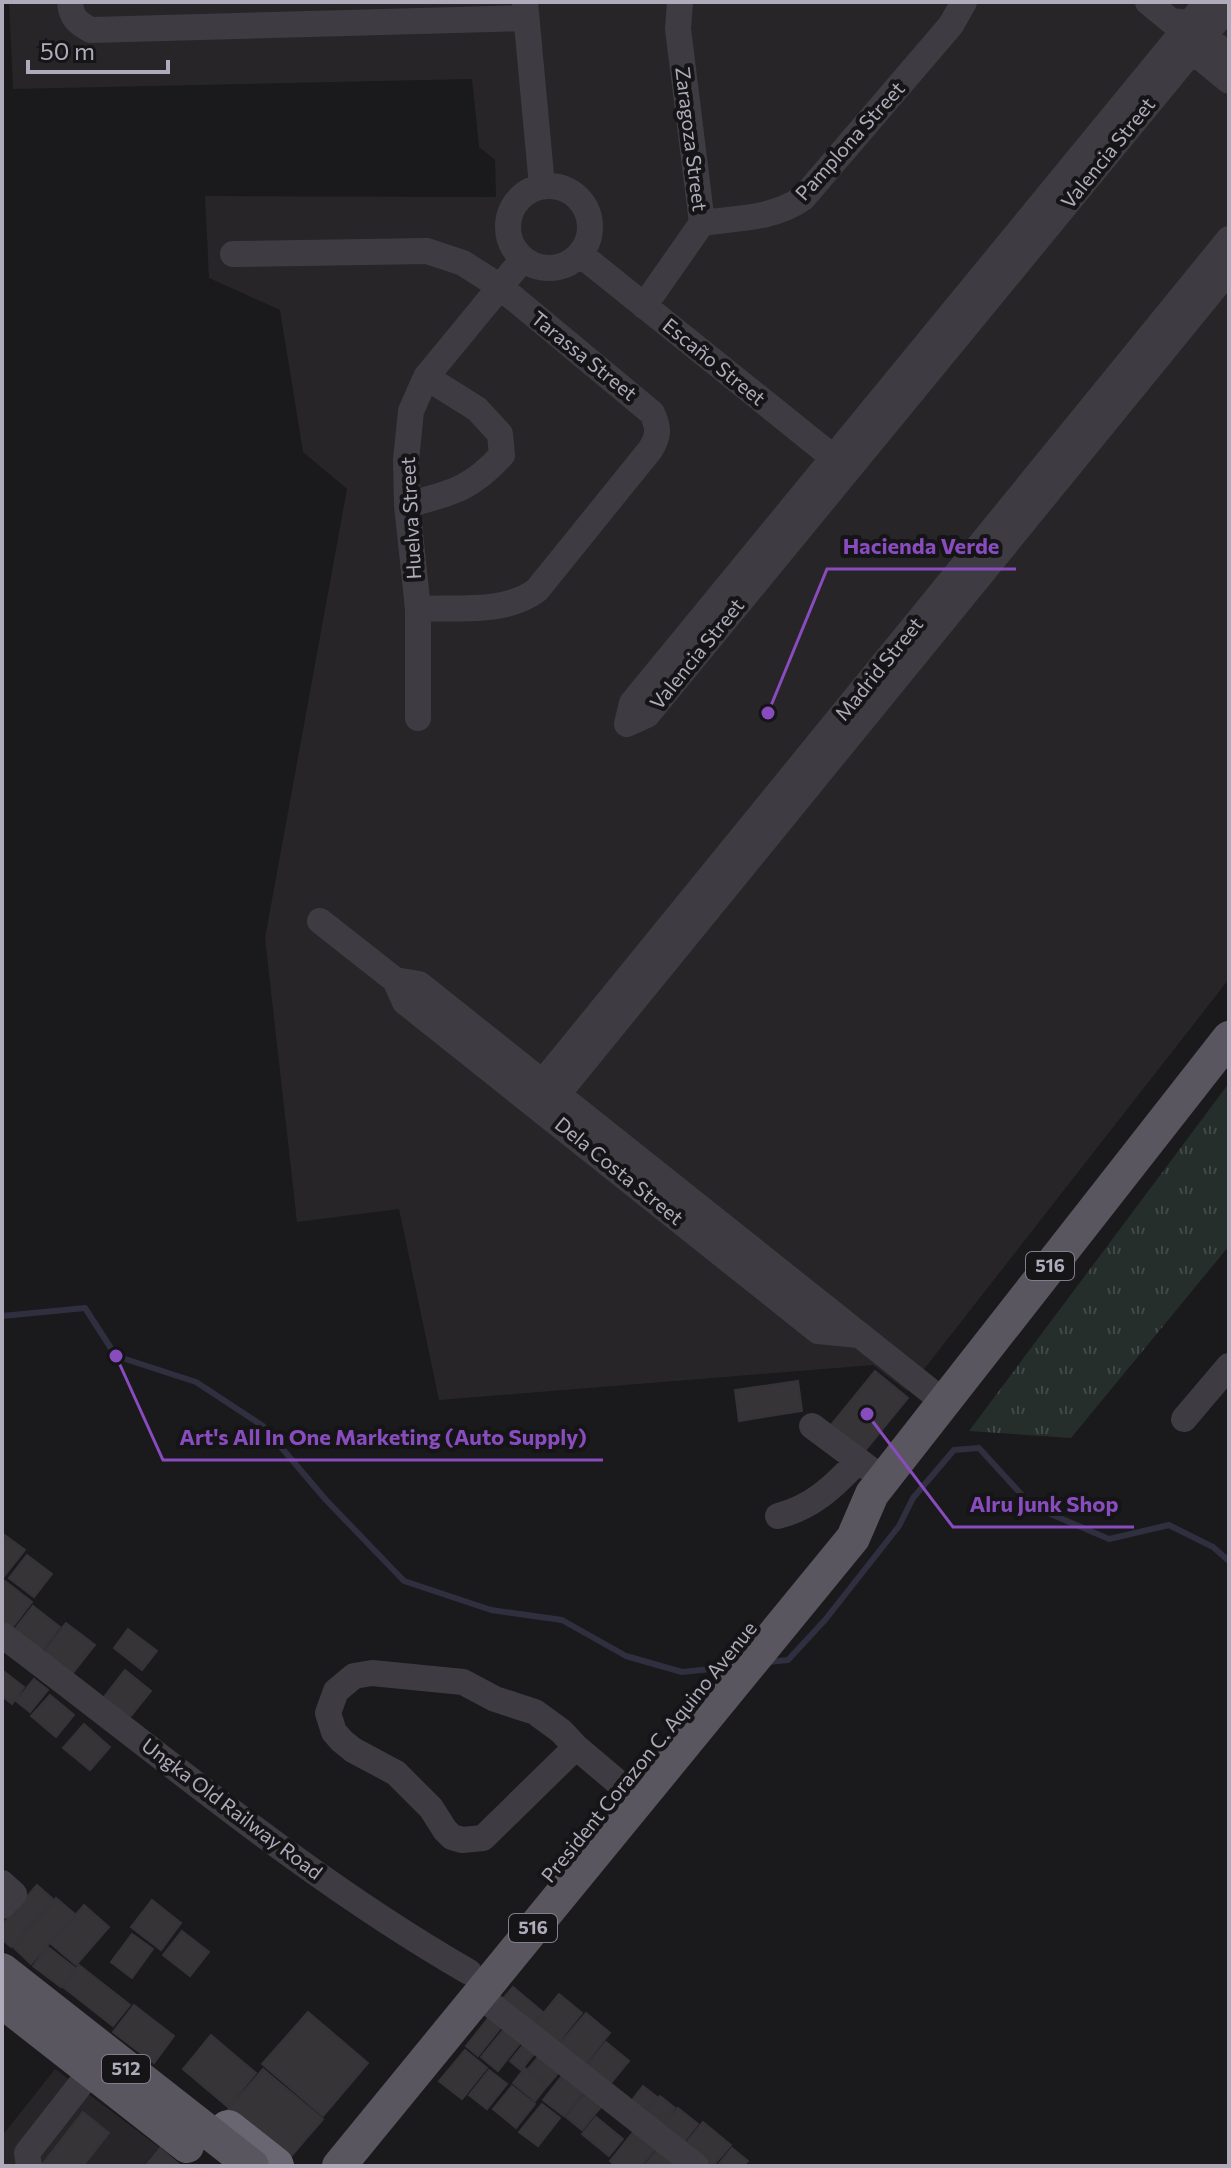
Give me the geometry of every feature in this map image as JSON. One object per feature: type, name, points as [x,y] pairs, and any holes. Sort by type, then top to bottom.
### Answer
[{"type":"highway","name":"512","points":[[2,1952],[275,2166]]},
{"type":"highway","name":"512","points":[[2,2014],[192,2166]]},
{"type":"highway","points":[[76,2073],[100,2030]]},
{"type":"highway","points":[[126,2114],[166,2120],[177,2125],[231,2166]]},
{"type":"main road","name":"President Corazon C. Aquino Avenue","points":[[312,2166],[474,1983],[745,1653],[844,1531],[871,1478],[944,1402],[1229,1038]]},
{"type":"main road","name":"President Corazon C. Aquino Avenue","points":[[339,2166],[621,1785],[712,1692]]},
{"type":"main road","name":"512","points":[[2,1970],[252,2166]]},
{"type":"main road","name":"512","points":[[2,2000],[212,2166]]},
{"type":"street","points":[[70,2],[71,14],[91,30],[526,10],[542,186]]},
{"type":"street","name":"Zaragoza Street","points":[[644,306],[702,223],[678,29],[680,2]]},
{"type":"street","name":"Pamplona Street","points":[[702,223],[773,213],[787,209],[803,198],[951,25],[964,2]]},
{"type":"street","points":[[1148,2],[1187,34],[1229,81]]},
{"type":"street","name":"Valencia Street","points":[[841,463],[632,703],[627,724],[647,715],[841,463],[1187,34],[1207,2]]},
{"type":"street","name":"Valencia Street","points":[[1187,34],[1229,6]]},
{"type":"street","points":[[1187,34],[1229,56]]},
{"type":"street","points":[[542,186],[564,189],[576,196],[589,217],[590,230],[580,254],[558,267],[546,268],[523,259],[509,237],[511,212],[518,201],[542,186]]},
{"type":"street","name":"Madrid Street","points":[[543,1096],[1229,239]]},
{"type":"street","name":"Tarassa Street","points":[[233,254],[427,251],[463,263],[499,286],[652,413],[659,437],[637,469],[547,579],[525,599],[510,605],[418,609]]},
{"type":"street","name":"Escaño Street","points":[[580,254],[841,463]]},
{"type":"street","name":"Huelva Street","points":[[418,718],[418,609],[407,505],[406,460],[411,411],[426,377],[523,259]]},
{"type":"street","name":"Madrid Street","points":[[543,1096],[1229,270]]},
{"type":"street","points":[[407,505],[460,491],[484,476],[502,455],[500,434],[477,409],[426,377]]},
{"type":"street","name":"Dela Costa Street","points":[[320,921],[395,980],[405,1002],[543,1096],[818,1331],[859,1335],[944,1402]]},
{"type":"street","points":[[1184,1419],[1229,1366]]},
{"type":"street","points":[[778,1516],[797,1511],[871,1478],[812,1426]]},
{"type":"street","name":"Ungka Old Railway Road","points":[[2,1635],[281,1850],[474,1983],[696,2166]]},
{"type":"street","points":[[576,1747],[483,1838],[462,1840],[452,1837],[445,1830],[431,1808],[396,1773],[342,1741],[334,1732],[328,1713],[336,1691],[354,1676],[372,1673],[463,1682],[495,1699],[535,1712],[621,1785]]},
{"type":"street","points":[[29,2166],[27,2153],[76,2073]]},
{"type":"shaded area","points":[[9,2],[1229,2],[1229,979],[907,1391],[873,1365],[439,1400],[399,1209],[297,1222],[265,938],[347,489],[303,452],[280,310],[209,278],[205,196],[496,197],[495,160],[479,147],[472,79],[13,89]]},
{"type":"shaded area","points":[[55,2069],[159,2147],[143,2166],[2,2166],[2,2136]]},
{"type":"green space","points":[[1229,1083],[1229,1246],[1071,1438],[969,1431]]},
{"type":"building","points":[[875,1371],[908,1398],[859,1458],[826,1431]]},
{"type":"building","points":[[798,1381],[802,1411],[739,1421],[735,1390]]},
{"type":"building","points":[[2,1533],[25,1550],[2,1579]]},
{"type":"building","points":[[27,1555],[52,1574],[34,1597],[9,1578]]},
{"type":"building","points":[[5,1581],[32,1602],[8,1633],[2,1629],[2,1585]]},
{"type":"building","points":[[33,1606],[60,1627],[38,1656],[10,1635]]},
{"type":"building","points":[[66,1623],[95,1645],[68,1679],[40,1657]]},
{"type":"building","points":[[128,1629],[157,1651],[142,1670],[114,1648]]},
{"type":"building","points":[[2,1670],[24,1687],[12,1704],[2,1696]]},
{"type":"building","points":[[125,1670],[151,1691],[126,1722],[100,1702]]},
{"type":"building","points":[[34,1679],[48,1690],[30,1712],[16,1701]]},
{"type":"building","points":[[50,1695],[74,1715],[56,1737],[31,1716]]},
{"type":"building","points":[[84,1724],[110,1747],[90,1770],[63,1748]]},
{"type":"building","points":[[37,1885],[53,1899],[11,1947],[2,1939],[2,1925]]},
{"type":"building","points":[[56,1898],[75,1914],[31,1964],[13,1947]]},
{"type":"building","points":[[152,1900],[181,1923],[161,1950],[131,1927]]},
{"type":"building","points":[[84,1905],[109,1927],[76,1965],[51,1944]]},
{"type":"building","points":[[182,1931],[209,1952],[190,1976],[163,1955]]},
{"type":"building","points":[[132,1934],[153,1949],[132,1978],[111,1962]]},
{"type":"building","points":[[48,1947],[75,1968],[61,1987],[33,1966]]},
{"type":"building","points":[[79,1965],[130,2005],[113,2026],[63,1987]]},
{"type":"building","points":[[513,1987],[543,2012],[530,2027],[500,2002]]},
{"type":"building","points":[[559,1994],[582,2013],[556,2045],[533,2026]]},
{"type":"building","points":[[134,2005],[174,2036],[154,2063],[113,2032]]},
{"type":"building","points":[[308,2012],[368,2063],[323,2116],[262,2064]]},
{"type":"building","points":[[586,2013],[610,2033],[582,2068],[557,2047]]},
{"type":"building","points":[[490,2016],[502,2026],[478,2056],[466,2046]]},
{"type":"building","points":[[504,2029],[521,2042],[498,2071],[481,2057]]},
{"type":"building","points":[[211,2035],[256,2073],[228,2107],[183,2069]]},
{"type":"building","points":[[606,2042],[629,2061],[606,2089],[583,2070]]},
{"type":"building","points":[[524,2044],[535,2053],[521,2070],[510,2061]]},
{"type":"building","points":[[465,2050],[487,2068],[462,2099],[439,2081]]},
{"type":"building","points":[[539,2056],[559,2072],[548,2085],[528,2069]]},
{"type":"building","points":[[525,2068],[547,2086],[535,2101],[513,2083]]},
{"type":"building","points":[[263,2069],[323,2119],[287,2161],[227,2111]]},
{"type":"building","points":[[489,2070],[507,2084],[487,2109],[469,2095]]},
{"type":"building","points":[[562,2076],[583,2093],[564,2116],[543,2100]]},
{"type":"building","points":[[512,2086],[535,2104],[516,2128],[493,2109]]},
{"type":"building","points":[[643,2086],[657,2097],[643,2115],[629,2104]]},
{"type":"building","points":[[585,2094],[601,2107],[582,2130],[566,2117]]},
{"type":"building","points":[[660,2096],[675,2108],[660,2127],[645,2115]]},
{"type":"building","points":[[542,2104],[560,2118],[538,2146],[519,2132]]},
{"type":"building","points":[[678,2108],[698,2124],[682,2144],[661,2128]]},
{"type":"building","points":[[83,2112],[109,2133],[83,2166],[41,2166]]},
{"type":"building","points":[[596,2117],[623,2139],[609,2156],[582,2134]]},
{"type":"building","points":[[703,2122],[731,2145],[713,2166],[705,2166],[682,2148]]},
{"type":"building","points":[[634,2131],[656,2148],[641,2166],[616,2166],[610,2161]]},
{"type":"building","points":[[160,2148],[181,2166],[145,2166]]},
{"type":"building","points":[[732,2148],[748,2161],[743,2166],[717,2166]]},
{"type":"building","points":[[658,2149],[674,2161],[670,2166],[644,2166]]},
{"type":"waterway","points":[[2,1316],[85,1308],[116,1356],[196,1382],[263,1426],[326,1500],[404,1581],[491,1610],[562,1620],[626,1656],[682,1672],[730,1667]]},
{"type":"waterway","points":[[769,1662],[788,1660],[825,1620],[899,1526],[913,1498],[954,1450],[979,1448],[1032,1506],[1109,1539],[1169,1525],[1213,1547],[1229,1561]]},
{"type":"place","name":"Hacienda Verde","points":[[768,713]]},
{"type":"place","name":"Art's All In One Marketing (Auto Supply)","points":[[116,1356]]},
{"type":"place","name":"Alru Junk Shop","points":[[867,1414]]}]
